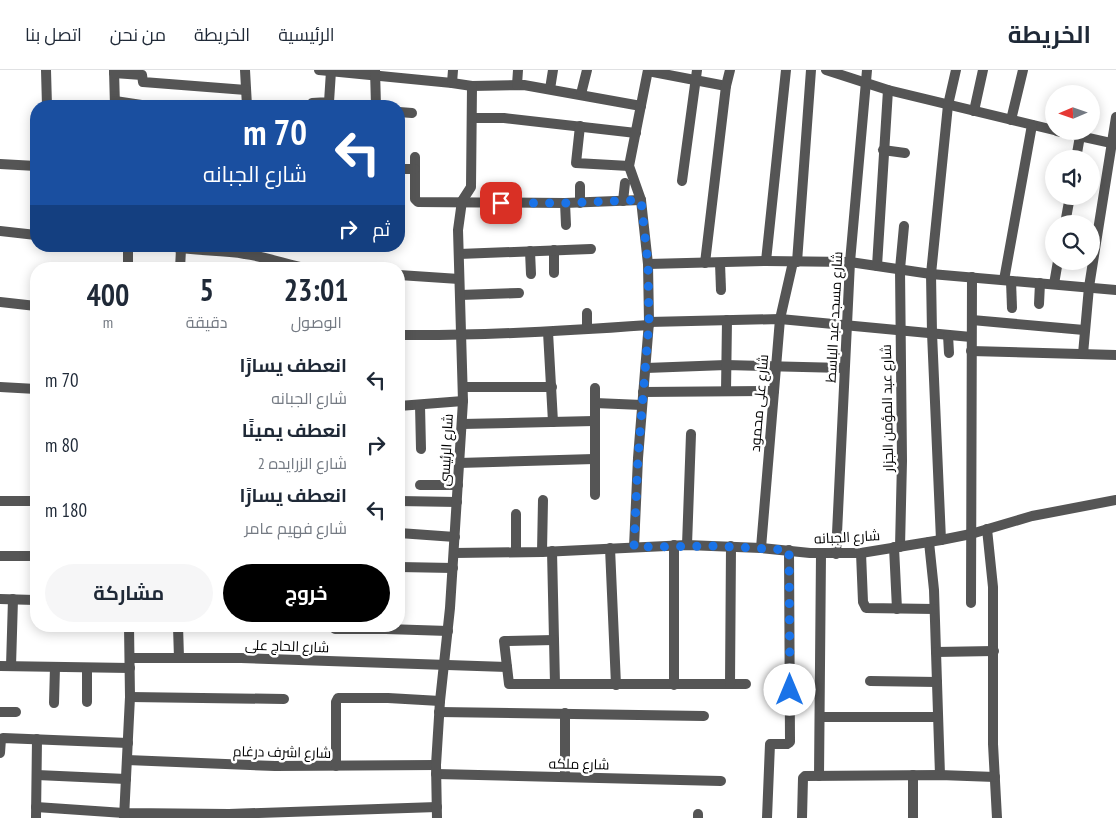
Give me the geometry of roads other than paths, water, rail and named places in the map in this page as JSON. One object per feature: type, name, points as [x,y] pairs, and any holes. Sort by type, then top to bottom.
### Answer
[{"type":"street","points":[[46,70],[47,100]]},
{"type":"street","points":[[245,70],[247,100]]},
{"type":"street","points":[[319,70],[375,73],[472,86],[517,85],[581,94],[642,106]]},
{"type":"street","points":[[452,82],[453,70]]},
{"type":"street","points":[[517,85],[518,70]]},
{"type":"street","points":[[550,89],[553,70]]},
{"type":"street","points":[[581,94],[587,70]]},
{"type":"street","points":[[634,547],[642,404],[649,324],[648,264],[641,200],[629,166],[648,70],[696,75],[726,86]]},
{"type":"street","points":[[705,263],[726,86],[730,70]]},
{"type":"street","points":[[766,261],[786,70]]},
{"type":"street","name":"شارع على محمود","points":[[761,548],[780,319],[795,262],[811,70]]},
{"type":"street","points":[[828,70],[888,90],[1045,128]]},
{"type":"street","name":"شارع مسجد عبد الباسط","points":[[836,554],[846,324],[867,70]]},
{"type":"street","points":[[941,540],[931,274],[948,105],[956,70]]},
{"type":"street","points":[[974,111],[983,70]]},
{"type":"street","points":[[1011,120],[1023,70]]},
{"type":"street","points":[[329,100],[331,71]]},
{"type":"street","points":[[114,100],[114,72],[142,75],[143,82],[246,90]]},
{"type":"street","points":[[375,73],[376,100]]},
{"type":"street","points":[[682,182],[696,75]]},
{"type":"street","name":"شارع الرئيسى","points":[[437,818],[436,769],[439,712],[448,631],[463,401],[458,230],[462,201],[471,187],[472,86]]},
{"type":"street","points":[[877,266],[888,90]]},
{"type":"street","points":[[405,112],[412,113]]},
{"type":"street","points":[[1083,354],[1089,287],[1114,143],[1116,116]]},
{"type":"street","points":[[472,118],[504,118],[636,133]]},
{"type":"street","points":[[1012,308],[1008,281],[1032,125]]},
{"type":"street","points":[[580,126],[576,163],[629,166]]},
{"type":"street","points":[[1099,140],[1114,143]]},
{"type":"street","points":[[884,150],[905,153]]},
{"type":"street","points":[[415,157],[415,199],[418,202],[580,203],[641,200]]},
{"type":"street","points":[[0,164],[30,166]]},
{"type":"street","points":[[405,169],[415,169]]},
{"type":"street","points":[[623,201],[625,183]]},
{"type":"street","points":[[580,186],[580,203]]},
{"type":"street","points":[[565,203],[566,225]]},
{"type":"street","name":"شارع عبد المؤمن الجزار","points":[[897,609],[897,547],[902,461],[900,269],[904,226]]},
{"type":"street","points":[[0,231],[30,234]]},
{"type":"street","points":[[459,254],[591,249]]},
{"type":"street","points":[[554,250],[554,273]]},
{"type":"street","points":[[530,251],[531,274]]},
{"type":"street","points":[[249,252],[268,262]]},
{"type":"street","points":[[648,264],[766,261],[850,262],[931,274],[1116,290]]},
{"type":"street","points":[[720,263],[721,290]]},
{"type":"street","points":[[1054,284],[1056,270]]},
{"type":"street","points":[[405,275],[459,279]]},
{"type":"street","points":[[971,603],[972,277]]},
{"type":"street","points":[[1039,304],[1040,283]]},
{"type":"street","points":[[460,295],[519,293]]},
{"type":"street","points":[[0,302],[30,305]]},
{"type":"street","points":[[587,313],[587,329]]},
{"type":"street","points":[[405,336],[461,336],[548,332],[649,324],[780,319],[971,337]]},
{"type":"street","points":[[726,391],[727,320]]},
{"type":"street","points":[[972,320],[1084,330]]},
{"type":"street","points":[[548,332],[553,422]]},
{"type":"street","points":[[948,335],[949,353]]},
{"type":"street","points":[[972,351],[1116,355]]},
{"type":"street","points":[[646,368],[726,365],[844,368]]},
{"type":"street","points":[[0,387],[30,389]]},
{"type":"street","points":[[463,387],[552,387]]},
{"type":"street","points":[[594,495],[595,388]]},
{"type":"street","points":[[643,392],[774,391]]},
{"type":"street","points":[[405,406],[463,401]]},
{"type":"street","points":[[595,404],[642,404]]},
{"type":"street","points":[[420,405],[421,450]]},
{"type":"street","points":[[462,424],[594,421]]},
{"type":"street","points":[[687,545],[691,434]]},
{"type":"street","points":[[459,464],[594,459]]},
{"type":"street","points":[[420,485],[458,485]]},
{"type":"street","points":[[543,500],[554,640],[555,684]]},
{"type":"street","name":"شارع الجبانه","points":[[454,553],[674,545],[731,546],[821,554],[861,552],[971,534],[1032,516],[1116,500]]},
{"type":"street","points":[[0,501],[30,501]]},
{"type":"street","points":[[405,501],[457,502]]},
{"type":"street","points":[[516,514],[516,552]]},
{"type":"street","points":[[987,529],[993,587],[997,818]]},
{"type":"street","points":[[405,533],[455,536]]},
{"type":"street","points":[[929,542],[934,609],[940,775]]},
{"type":"street","points":[[674,545],[674,684]]},
{"type":"street","points":[[730,684],[731,546]]},
{"type":"street","points":[[610,548],[616,684]]},
{"type":"street","points":[[767,818],[770,745],[787,744],[790,742],[789,550]]},
{"type":"street","points":[[861,552],[863,602],[866,608],[934,609]]},
{"type":"street","points":[[819,776],[821,554]]},
{"type":"street","points":[[0,556],[30,556]]},
{"type":"street","points":[[405,567],[452,568]]},
{"type":"street","points":[[0,599],[30,600]]},
{"type":"street","points":[[11,666],[13,599]]},
{"type":"street","points":[[405,628],[448,631]]},
{"type":"street","points":[[124,815],[130,697],[129,632]]},
{"type":"street","points":[[178,632],[179,658]]},
{"type":"street","points":[[554,640],[504,641],[508,683],[511,685],[746,684]]},
{"type":"street","points":[[936,652],[994,651]]},
{"type":"street","name":"شارع الحاج على","points":[[0,666],[87,668],[179,658],[507,667]]},
{"type":"street","points":[[54,703],[55,667]]},
{"type":"street","points":[[87,668],[87,702]]},
{"type":"street","points":[[870,681],[937,682]]},
{"type":"street","points":[[130,697],[284,699]]},
{"type":"street","points":[[336,766],[336,702],[339,698],[440,701]]},
{"type":"street","points":[[0,712],[16,712]]},
{"type":"street","points":[[439,712],[704,716]]},
{"type":"street","points":[[565,713],[565,777]]},
{"type":"street","points":[[820,717],[938,717]]},
{"type":"street","points":[[0,753],[1,739],[3,738],[128,743]]},
{"type":"street","points":[[37,739],[36,813],[229,816],[330,810],[437,807]]},
{"type":"street","name":"شارع اشرف درغام","points":[[127,760],[241,765],[436,769]]},
{"type":"street","name":"شارع ملكه","points":[[436,769],[565,777],[721,781]]},
{"type":"street","points":[[37,775],[126,779]]},
{"type":"street","points":[[912,775],[913,818]]},
{"type":"street","points":[[802,818],[803,778],[805,776],[940,775],[995,777]]}]
